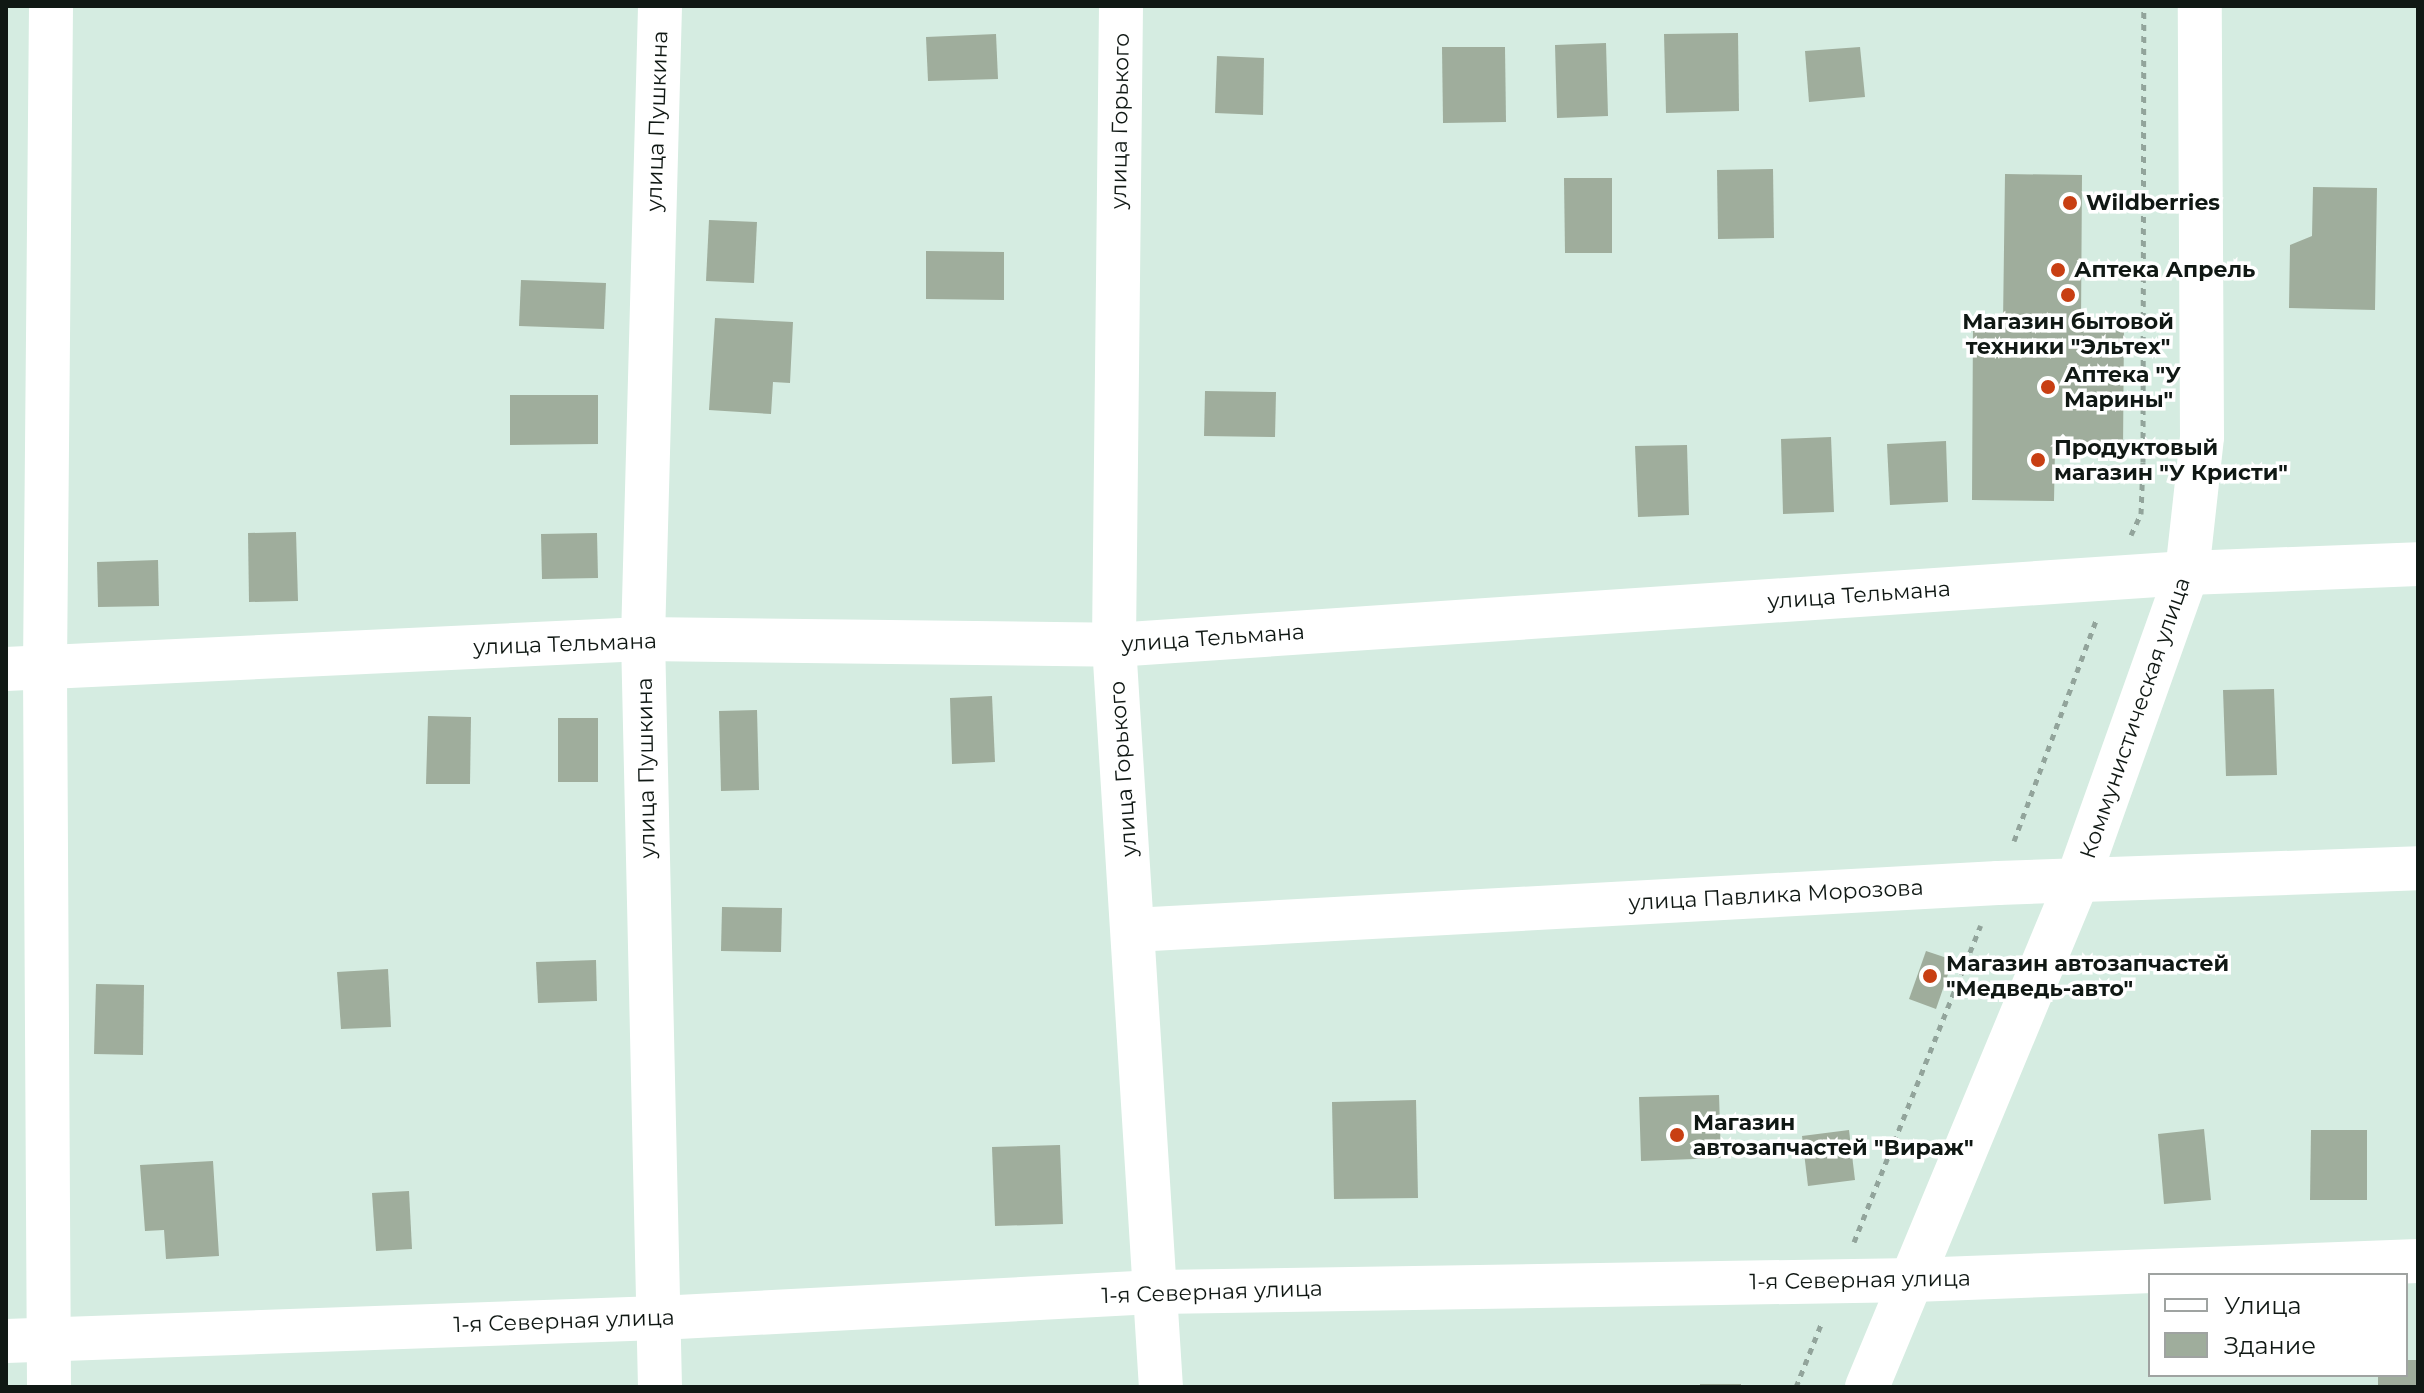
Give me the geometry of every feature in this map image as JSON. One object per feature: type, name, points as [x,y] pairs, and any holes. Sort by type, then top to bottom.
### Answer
[{"type":"street","points":[[49,1387],[25,669],[51,6]]},
{"type":"street","name":"улица Пушкина","points":[[660,6],[643,639],[660,1387]]},
{"type":"street","name":"улица Горького","points":[[1121,6],[1114,645],[1161,1387]]},
{"type":"street","name":"Коммунистическая улица","points":[[1867,1387],[2078,879],[2187,573],[2202,437],[2200,6]]},
{"type":"street","name":"улица Тельмана","points":[[25,669],[643,639],[1114,645],[2187,573],[2418,564]]},
{"type":"street","name":"улица Павлика Морозова","points":[[1133,930],[2078,879],[2418,868]]},
{"type":"street","name":"1-я Северная улица","points":[[6,1341],[659,1318],[1157,1292],[1914,1280],[2418,1261]]},
{"type":"path","points":[[1796,1387],[1998,883],[2111,578],[2141,514],[2144,6]]},
{"type":"building","points":[[1738,33],[1739,111],[1666,113],[1664,34]]},
{"type":"building","points":[[996,34],[998,79],[928,81],[926,37]]},
{"type":"building","points":[[1606,43],[1608,116],[1557,118],[1555,45]]},
{"type":"building","points":[[1442,47],[1505,47],[1506,122],[1443,123]]},
{"type":"building","points":[[1860,47],[1865,97],[1809,102],[1805,51]]},
{"type":"building","points":[[1217,56],[1264,58],[1263,115],[1215,113]]},
{"type":"building","points":[[1773,169],[1774,238],[1718,239],[1717,170]]},
{"type":"building","name":"Аптека \"У Марины\"","points":[[2005,174],[2082,175],[2081,324],[2124,325],[2123,450],[2055,449],[2054,501],[1972,500],[1973,322],[2003,323]]},
{"type":"building","points":[[1564,178],[1612,178],[1612,253],[1565,253]]},
{"type":"building","points":[[2313,187],[2377,188],[2375,310],[2289,308],[2290,245],[2312,236]]},
{"type":"building","points":[[709,220],[757,222],[754,283],[706,281]]},
{"type":"building","points":[[926,251],[1004,252],[1004,300],[926,299]]},
{"type":"building","points":[[521,280],[606,283],[604,329],[519,326]]},
{"type":"building","points":[[715,318],[793,322],[790,383],[773,382],[771,414],[709,410]]},
{"type":"building","points":[[1205,391],[1276,392],[1275,437],[1204,436]]},
{"type":"building","points":[[510,395],[598,395],[598,444],[510,445]]},
{"type":"building","points":[[1831,437],[1834,512],[1783,514],[1781,439]]},
{"type":"building","points":[[1946,441],[1948,502],[1890,505],[1887,444]]},
{"type":"building","points":[[1687,445],[1689,515],[1638,517],[1635,446]]},
{"type":"building","points":[[296,532],[298,601],[249,602],[248,533]]},
{"type":"building","points":[[597,533],[598,578],[542,579],[541,534]]},
{"type":"building","points":[[158,560],[159,606],[98,607],[97,562]]},
{"type":"building","points":[[2274,689],[2277,775],[2226,776],[2223,690]]},
{"type":"building","points":[[992,696],[995,762],[952,764],[950,698]]},
{"type":"building","points":[[757,710],[759,790],[721,791],[719,711]]},
{"type":"building","points":[[428,716],[471,717],[470,784],[426,784]]},
{"type":"building","points":[[558,718],[598,718],[598,782],[558,782]]},
{"type":"building","points":[[722,907],[782,908],[781,952],[721,951]]},
{"type":"building","points":[[1926,951],[1953,960],[1936,1009],[1909,999]]},
{"type":"building","points":[[596,960],[597,1001],[538,1003],[536,962]]},
{"type":"building","points":[[388,969],[391,1027],[341,1029],[337,972]]},
{"type":"building","points":[[96,984],[144,985],[143,1055],[94,1054]]},
{"type":"building","points":[[1719,1095],[1721,1158],[1641,1161],[1639,1097]]},
{"type":"building","points":[[1416,1100],[1418,1198],[1334,1199],[1332,1102]]},
{"type":"building","points":[[2204,1129],[2211,1200],[2164,1204],[2158,1134]]},
{"type":"building","points":[[1849,1130],[1855,1180],[1808,1186],[1802,1136]]},
{"type":"building","points":[[2311,1130],[2367,1130],[2367,1200],[2310,1200]]},
{"type":"building","points":[[1060,1145],[1063,1224],[995,1226],[992,1147]]},
{"type":"building","points":[[213,1161],[219,1256],[166,1259],[164,1230],[145,1231],[140,1165]]},
{"type":"building","points":[[409,1191],[412,1249],[376,1251],[372,1193]]},
{"type":"building","points":[[2408,1360],[2418,1360],[2418,1387],[2378,1387],[2378,1377],[2408,1377]]},
{"type":"building","points":[[1700,1384],[1741,1384],[1741,1387],[1700,1387]]},
{"type":"place","name":"Wildberries","points":[[2070,203]]},
{"type":"place","name":"Аптека Апрель","points":[[2058,270]]},
{"type":"place","name":"Магазин бытовой техники \"Эльтех\"","points":[[2068,295]]},
{"type":"place","name":"Аптека \"У Марины\"","points":[[2048,387]]},
{"type":"place","name":"Продуктовый магазин \"У Кристи\"","points":[[2038,460]]},
{"type":"place","name":"Магазин автозапчастей \"Медведь-авто\"","points":[[1930,976]]},
{"type":"place","name":"Магазин автозапчастей \"Вираж\"","points":[[1677,1135]]}]
